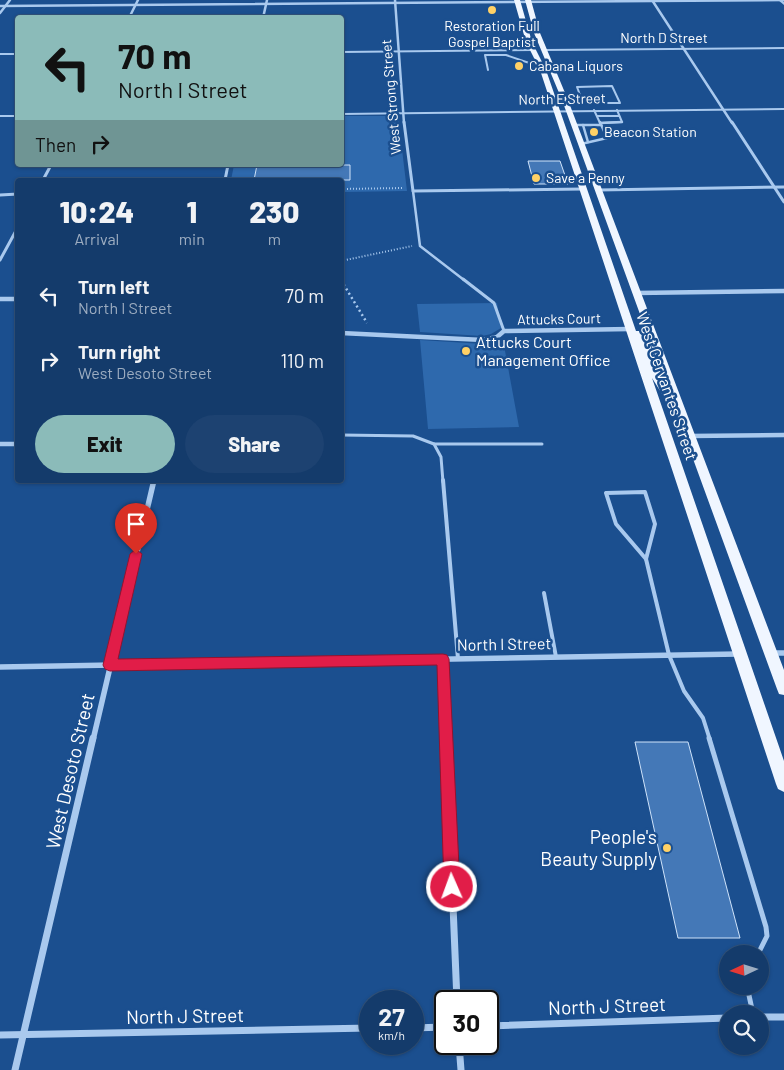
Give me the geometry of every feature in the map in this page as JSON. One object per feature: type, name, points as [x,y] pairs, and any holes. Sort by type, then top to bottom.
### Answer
[{"type":"main road","name":"West Cervantes Street","points":[[517,1],[583,189],[738,654],[784,784]]},
{"type":"main road","name":"West Cervantes Street","points":[[528,1],[544,50],[567,105],[578,125],[598,190],[784,689]]},
{"type":"main road","points":[[599,237],[610,250],[623,287],[628,291],[636,293]]},
{"type":"main road","points":[[630,329],[642,337],[657,380],[664,391],[677,403]]},
{"type":"street","points":[[0,12],[10,0]]},
{"type":"street","points":[[130,15],[138,0]]},
{"type":"street","points":[[264,15],[267,0]]},
{"type":"street","points":[[0,6],[517,1],[782,1]]},
{"type":"street","points":[[653,1],[784,202]]},
{"type":"street","name":"West Strong Street","points":[[395,2],[404,114],[413,190]]},
{"type":"street","name":"North D Street","points":[[544,50],[784,48]]},
{"type":"street","points":[[344,52],[496,53],[533,50]]},
{"type":"street","points":[[0,54],[15,54]]},
{"type":"street","name":"North E Street","points":[[344,114],[556,110],[567,105],[618,113],[784,109]]},
{"type":"street","points":[[0,116],[15,116]]},
{"type":"street","points":[[598,190],[784,187]]},
{"type":"street","points":[[413,190],[583,189]]},
{"type":"street","points":[[0,195],[15,194]]},
{"type":"street","points":[[0,260],[15,232]]},
{"type":"street","points":[[636,293],[784,291]]},
{"type":"street","points":[[0,299],[15,299]]},
{"type":"street","name":"Attucks Court","points":[[344,333],[483,340],[497,337],[504,331],[630,329]]},
{"type":"street","points":[[690,436],[784,435]]},
{"type":"street","points":[[0,444],[15,444]]},
{"type":"street","name":"West Desoto Street","points":[[15,1070],[153,483]]},
{"type":"street","points":[[771,653],[784,652]]},
{"type":"street","name":"North I Street","points":[[0,667],[738,654]]},
{"type":"street","points":[[443,659],[457,990]]},
{"type":"street","points":[[769,1017],[784,1017]]},
{"type":"street","name":"North J Street","points":[[499,1026],[719,1018]]},
{"type":"street","name":"North J Street","points":[[0,1036],[359,1028]]},
{"type":"street","points":[[460,1055],[461,1070]]},
{"type":"lane","points":[[488,70],[485,55],[496,53],[541,67]]},
{"type":"lane","points":[[612,86],[620,103],[583,103],[582,100],[577,87],[612,86]]},
{"type":"lane","points":[[567,105],[582,100]]},
{"type":"lane","points":[[598,103],[601,110]]},
{"type":"lane","points":[[584,143],[606,138],[594,110]]},
{"type":"lane","points":[[578,125],[622,122],[618,113],[597,116]]},
{"type":"lane","points":[[413,190],[420,246],[494,303],[504,331]]},
{"type":"lane","points":[[344,435],[399,434],[413,436],[434,444],[542,444]]},
{"type":"lane","points":[[434,444],[441,457],[443,468],[458,659]]},
{"type":"lane","points":[[646,558],[655,524],[645,492],[606,493],[616,524],[646,558],[669,655],[681,685],[703,718],[766,927],[766,936],[762,945]]},
{"type":"lane","points":[[544,593],[556,657]]},
{"type":"path","points":[[344,189],[413,190]]},
{"type":"path","points":[[344,260],[400,248],[420,246]]},
{"type":"path","points":[[344,285],[367,323]]},
{"type":"shaded area","points":[[344,116],[398,116],[407,191],[344,192],[344,178],[231,178],[234,167],[344,167]]},
{"type":"shaded area","points":[[497,303],[501,328],[491,334],[482,336],[420,332],[417,304]]},
{"type":"shaded area","points":[[420,340],[483,344],[503,340],[519,427],[428,429]]},
{"type":"building","points":[[528,161],[560,161],[568,184],[534,184]]},
{"type":"building","points":[[344,165],[350,165],[350,180],[344,180],[344,178],[254,178],[257,167],[344,167]]},
{"type":"building","points":[[635,742],[688,742],[740,938],[678,938]]},
{"type":"place","name":"Restoration Full Gospel Baptist","points":[[492,10]]},
{"type":"place","name":"Cabana Liquors","points":[[519,66]]},
{"type":"place","name":"Beacon Station","points":[[594,132]]},
{"type":"place","name":"Save a Penny","points":[[536,178]]},
{"type":"place","name":"Attucks Court Management Office","points":[[466,351]]},
{"type":"place","name":"People's Beauty Supply","points":[[667,848]]},
{"type":"route","points":[[136,554],[110,665],[443,659],[452,887]]}]
